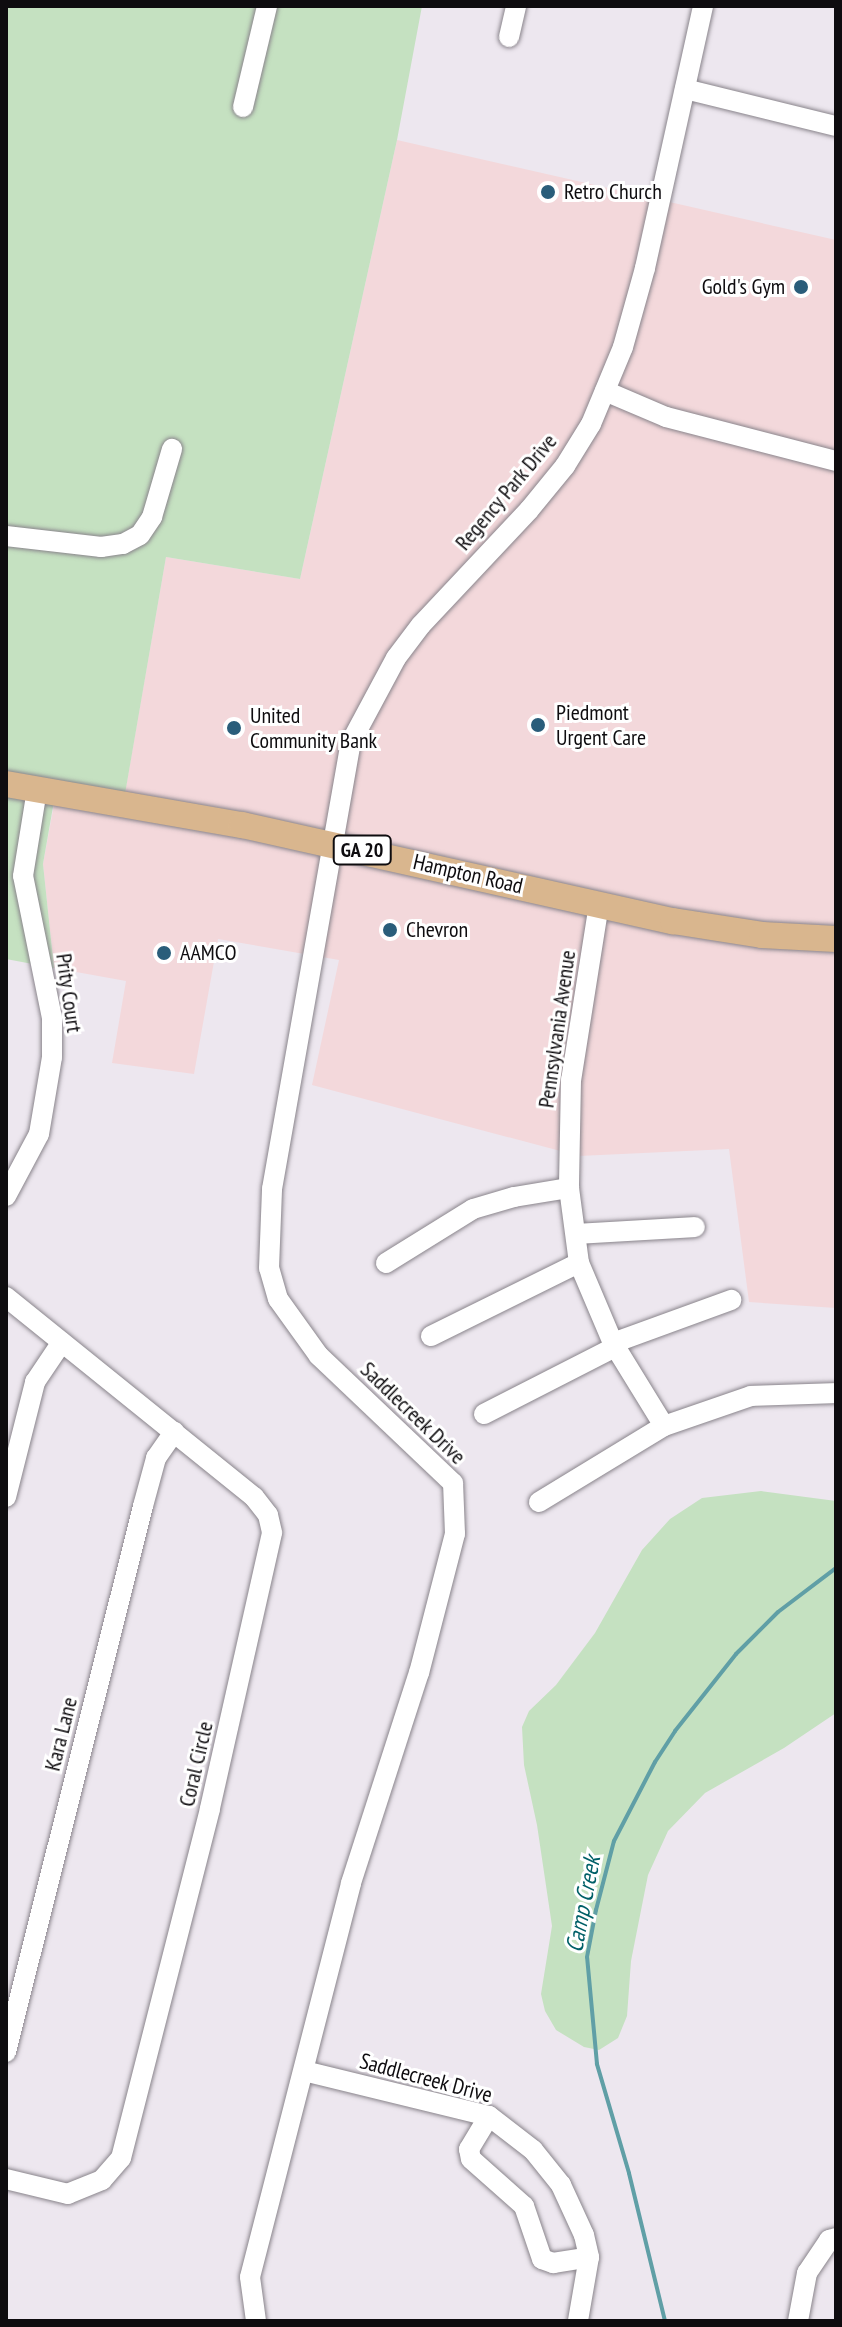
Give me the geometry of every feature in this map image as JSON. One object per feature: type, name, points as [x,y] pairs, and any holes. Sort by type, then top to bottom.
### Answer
[{"type":"main road","name":"Hampton Road","points":[[6,784],[201,817],[599,904],[762,935],[836,939]]},
{"type":"street","points":[[243,107],[267,6]]},
{"type":"street","points":[[509,37],[516,6]]},
{"type":"street","name":"Regency Park Drive","points":[[333,844],[351,742],[378,688],[421,625],[565,466],[591,424],[623,347],[645,268],[703,6]]},
{"type":"street","points":[[685,89],[836,126]]},
{"type":"street","points":[[605,391],[666,417],[836,461]]},
{"type":"street","points":[[6,536],[101,547],[123,544],[140,535],[152,517],[172,449]]},
{"type":"street","name":"Prity Court","points":[[6,1196],[39,1134],[48,1100],[52,1057],[52,1018],[23,876],[37,790]]},
{"type":"street","name":"Saddlecreek Drive","points":[[256,2321],[250,2277],[351,1883],[419,1673],[455,1534],[453,1483],[319,1356],[278,1299],[269,1268],[272,1189],[333,844]]},
{"type":"street","name":"Pennsylvania Avenue","points":[[599,904],[571,1080],[569,1188],[579,1263],[614,1345],[664,1426]]},
{"type":"street","points":[[386,1263],[473,1209],[514,1197],[569,1188]]},
{"type":"street","points":[[577,1234],[695,1227]]},
{"type":"street","points":[[431,1336],[579,1263]]},
{"type":"street","name":"Coral Circle","points":[[6,1297],[254,1497],[268,1515],[272,1533],[270,1553],[210,1809],[121,2158],[102,2180],[68,2194],[6,2179]]},
{"type":"street","points":[[484,1414],[614,1345],[731,1300]]},
{"type":"street","points":[[6,1497],[35,1382],[62,1342]]},
{"type":"street","points":[[539,1502],[664,1426],[751,1396],[836,1393]]},
{"type":"street","name":"Kara Lane","points":[[6,2052],[156,1458],[174,1432]]},
{"type":"street","name":"Saddlecreek Drive","points":[[304,2071],[489,2116],[533,2150],[561,2185],[584,2235],[589,2257],[578,2321]]},
{"type":"street","points":[[489,2116],[469,2149],[471,2159],[524,2206],[542,2259],[553,2263],[589,2257]]},
{"type":"street","points":[[798,2321],[807,2273],[829,2240],[836,2238]]},
{"type":"shaded area","points":[[397,140],[836,240],[836,1308],[749,1302],[729,1149],[579,1156],[312,1085],[339,960],[218,939],[194,1074],[112,1063],[126,981],[54,968],[43,864],[58,783],[125,793],[166,557],[300,579]]},
{"type":"green space","points":[[6,6],[422,6],[397,140],[300,579],[166,557],[125,794],[57,784],[43,864],[54,968],[6,959]]},
{"type":"green space","points":[[761,1491],[836,1501],[836,1713],[784,1748],[705,1793],[668,1831],[648,1875],[631,1961],[627,2016],[618,2038],[599,2050],[584,2047],[556,2030],[545,2011],[541,1994],[552,1926],[537,1825],[524,1765],[522,1727],[529,1711],[556,1685],[595,1633],[642,1550],[670,1519],[702,1498]]},
{"type":"waterway","name":"Camp Creek","points":[[665,2321],[629,2173],[597,2064],[587,1957],[596,1910],[614,1841],[655,1762],[675,1731],[736,1654],[778,1612],[836,1568]]},
{"type":"place","name":"Retro Church","points":[[548,192]]},
{"type":"place","name":"Gold's Gym","points":[[801,287]]},
{"type":"place","name":"Piedmont Urgent Care","points":[[538,725]]},
{"type":"place","name":"United Community Bank","points":[[234,728]]},
{"type":"place","name":"Chevron","points":[[390,930]]},
{"type":"place","name":"AAMCO","points":[[164,953]]}]
